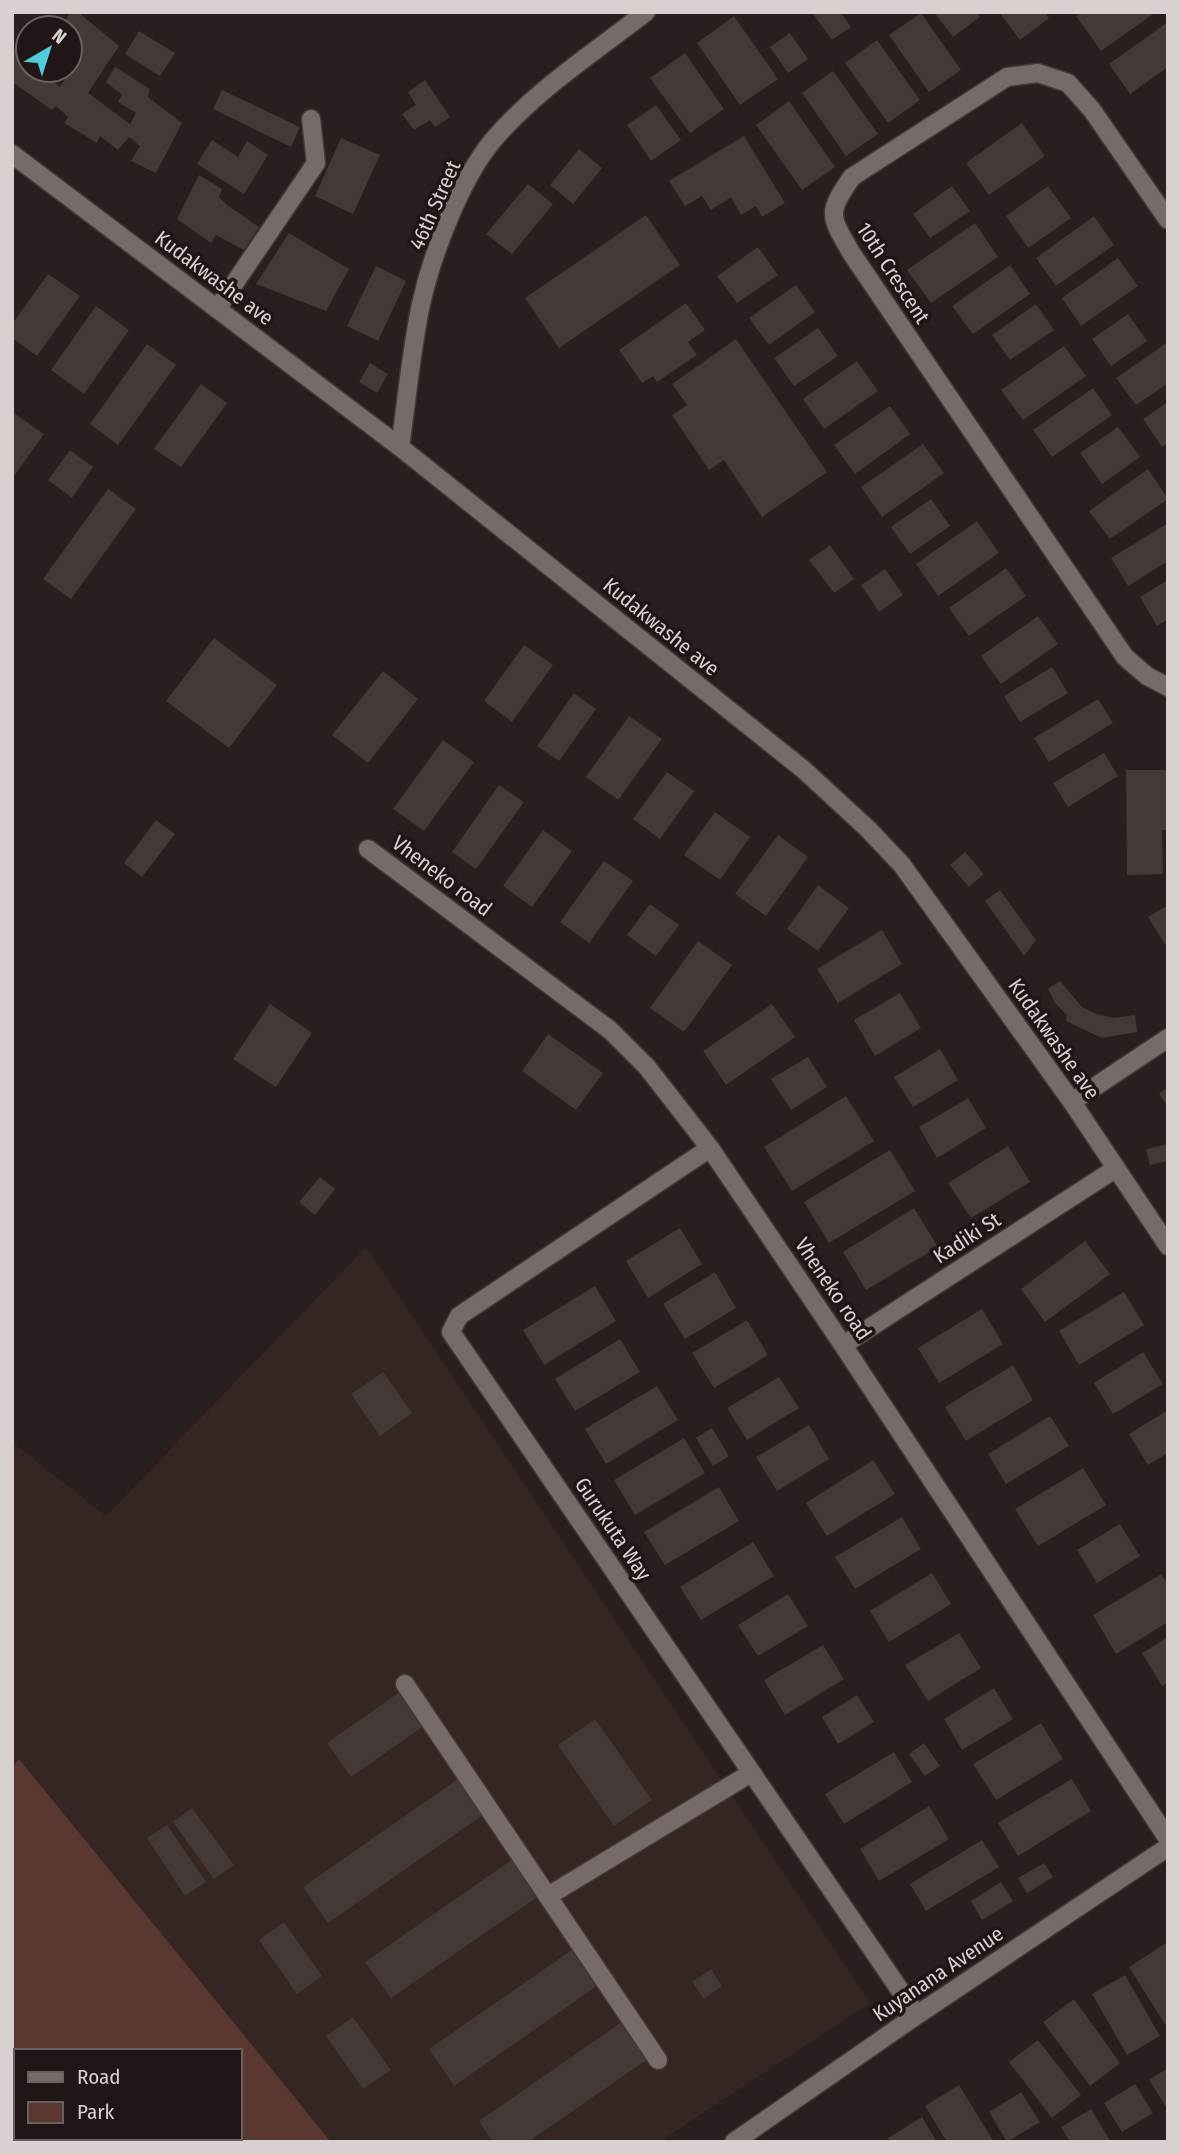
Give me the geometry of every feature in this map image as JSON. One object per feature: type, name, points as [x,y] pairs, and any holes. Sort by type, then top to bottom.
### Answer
[{"type":"street","name":"46th Street","points":[[400,447],[421,303],[444,232],[466,181],[494,140],[523,110],[646,12]]},
{"type":"street","name":"10th Crescent","points":[[1168,220],[1092,110],[1068,83],[1038,73],[1007,77],[852,177],[835,202],[834,224],[1125,657],[1147,676],[1168,687]]},
{"type":"street","points":[[217,309],[316,163],[311,119]]},
{"type":"street","name":"Kudakwashe ave","points":[[12,154],[400,447],[804,770],[868,829],[902,865],[1072,1102],[1168,1246]]},
{"type":"street","name":"Vheneko road","points":[[368,849],[610,1030],[647,1067],[710,1149],[843,1345],[1168,1839]]},
{"type":"street","points":[[1072,1102],[1168,1038]]},
{"type":"street","name":"Gurukuta Way","points":[[710,1149],[459,1316],[451,1332],[916,2015]]},
{"type":"street","name":"Kadiki St","points":[[843,1345],[1115,1169]]},
{"type":"street","points":[[405,1684],[658,2060]]},
{"type":"street","points":[[548,1896],[751,1773]]},
{"type":"street","name":"Kuyanana Avenue","points":[[734,2142],[916,2015],[1168,1847]]},
{"type":"shaded area","points":[[366,1247],[870,2003],[659,2142],[12,2142],[12,1442],[106,1516]]},
{"type":"green space","points":[[19,1759],[331,2142],[12,2142],[12,1767]]},
{"type":"building","points":[[840,12],[851,27],[832,40],[813,14]]},
{"type":"building","points":[[934,12],[977,12],[980,17],[953,37]]},
{"type":"building","points":[[999,12],[1045,12],[1049,18],[1020,40]]},
{"type":"building","points":[[1082,12],[1156,12],[1101,51],[1076,16]]},
{"type":"building","points":[[921,13],[961,70],[929,92],[889,35]]},
{"type":"building","points":[[734,16],[778,79],[740,105],[697,43]]},
{"type":"building","points":[[84,17],[119,46],[88,93],[130,124],[136,113],[118,102],[122,95],[106,82],[115,67],[150,89],[148,97],[182,123],[156,173],[131,161],[140,146],[129,137],[118,150],[100,136],[97,143],[64,123],[68,117],[56,106],[52,110],[15,84],[56,84],[60,87],[62,84],[84,84]]},
{"type":"building","points":[[1168,22],[1168,67],[1130,94],[1109,64]]},
{"type":"building","points":[[139,31],[175,53],[160,76],[125,54]]},
{"type":"building","points":[[790,33],[808,59],[788,73],[770,47]]},
{"type":"building","points":[[877,40],[920,100],[888,123],[845,63]]},
{"type":"building","points":[[12,47],[14,49],[14,83],[12,82]]},
{"type":"building","points":[[685,53],[724,109],[690,133],[650,78]]},
{"type":"building","points":[[833,71],[878,134],[846,156],[802,93]]},
{"type":"building","points":[[425,80],[450,117],[435,127],[430,120],[414,130],[402,114],[416,105],[408,92]]},
{"type":"building","points":[[222,90],[300,127],[291,147],[213,109]]},
{"type":"building","points":[[789,101],[835,167],[802,190],[756,125]]},
{"type":"building","points":[[656,105],[681,140],[651,161],[627,125]]},
{"type":"building","points":[[1022,123],[1045,156],[989,195],[966,163]]},
{"type":"building","points":[[744,136],[785,203],[762,217],[756,206],[741,215],[731,197],[711,210],[702,196],[685,206],[669,181]]},
{"type":"building","points":[[341,138],[380,155],[353,214],[315,196]]},
{"type":"building","points":[[212,140],[238,157],[247,141],[268,155],[244,194],[197,164]]},
{"type":"building","points":[[579,149],[602,168],[573,204],[550,185]]},
{"type":"building","points":[[199,175],[222,189],[219,197],[259,227],[244,250],[216,235],[211,243],[177,219]]},
{"type":"building","points":[[528,184],[553,204],[512,254],[486,234]]},
{"type":"building","points":[[952,186],[970,211],[930,238],[913,214]]},
{"type":"building","points":[[1048,186],[1071,218],[1028,248],[1006,216]]},
{"type":"building","points":[[646,215],[680,265],[559,348],[525,298]]},
{"type":"building","points":[[1094,216],[1114,245],[1056,286],[1036,258]]},
{"type":"building","points":[[975,223],[998,257],[931,303],[907,270]]},
{"type":"building","points":[[289,233],[349,269],[326,311],[256,284]]},
{"type":"building","points":[[758,247],[778,275],[737,303],[717,276]]},
{"type":"building","points":[[1118,258],[1138,286],[1081,326],[1062,298]]},
{"type":"building","points":[[1010,265],[1030,294],[973,334],[952,306]]},
{"type":"building","points":[[376,266],[406,281],[378,341],[347,326]]},
{"type":"building","points":[[48,274],[80,296],[37,356],[12,338],[12,324]]},
{"type":"building","points":[[796,285],[815,312],[769,345],[749,318]]},
{"type":"building","points":[[686,303],[705,330],[688,342],[697,355],[657,382],[653,376],[642,383],[619,350]]},
{"type":"building","points":[[1036,304],[1054,330],[1010,360],[992,335]]},
{"type":"building","points":[[96,306],[129,330],[84,394],[51,370]]},
{"type":"building","points":[[1128,314],[1147,341],[1111,366],[1092,339]]},
{"type":"building","points":[[818,328],[838,356],[794,386],[774,358]]},
{"type":"building","points":[[736,339],[827,472],[762,517],[724,460],[709,470],[672,415],[687,405],[672,384]]},
{"type":"building","points":[[1168,342],[1168,383],[1136,405],[1116,378]]},
{"type":"building","points":[[147,344],[176,365],[118,445],[90,424]]},
{"type":"building","points":[[1064,346],[1086,376],[1023,420],[1001,390]]},
{"type":"building","points":[[857,361],[878,391],[824,429],[803,399]]},
{"type":"building","points":[[370,363],[388,374],[377,393],[359,382]]},
{"type":"building","points":[[201,384],[227,403],[181,467],[154,449]]},
{"type":"building","points":[[1093,388],[1112,415],[1052,457],[1033,430]]},
{"type":"building","points":[[1168,402],[1168,443],[1162,447],[1143,419]]},
{"type":"building","points":[[890,406],[910,434],[855,474],[834,445]]},
{"type":"building","points":[[14,413],[44,434],[12,479],[12,415]]},
{"type":"building","points":[[1118,427],[1140,457],[1102,484],[1080,453]]},
{"type":"building","points":[[923,444],[944,473],[882,517],[861,487]]},
{"type":"building","points":[[70,450],[93,467],[72,498],[48,480]]},
{"type":"building","points":[[1148,469],[1168,499],[1110,539],[1089,511]]},
{"type":"building","points":[[108,489],[136,509],[71,599],[43,579]]},
{"type":"building","points":[[931,499],[950,526],[910,554],[891,527]]},
{"type":"building","points":[[977,521],[999,553],[938,596],[916,564]]},
{"type":"building","points":[[1168,523],[1168,561],[1128,586],[1111,558]]},
{"type":"building","points":[[830,545],[854,579],[834,593],[809,560]]},
{"type":"building","points":[[1006,568],[1026,596],[969,636],[949,608]]},
{"type":"building","points":[[885,569],[903,595],[879,612],[861,585]]},
{"type":"building","points":[[1168,580],[1168,619],[1157,626],[1140,597]]},
{"type":"building","points":[[1038,616],[1058,644],[1001,684],[981,656]]},
{"type":"building","points":[[214,638],[277,685],[229,748],[166,701]]},
{"type":"building","points":[[524,645],[553,665],[512,722],[484,701]]},
{"type":"building","points":[[1052,667],[1068,693],[1020,722],[1004,696]]},
{"type":"building","points":[[383,671],[418,699],[368,763],[332,735]]},
{"type":"building","points":[[574,693],[596,709],[559,761],[537,746]]},
{"type":"building","points":[[1098,699],[1113,723],[1049,762],[1034,738]]},
{"type":"building","points":[[629,716],[662,739],[618,800],[586,777]]},
{"type":"building","points":[[443,740],[474,762],[424,831],[393,809]]},
{"type":"building","points":[[1104,753],[1118,776],[1068,807],[1053,783]]},
{"type":"building","points":[[1126,770],[1168,770],[1168,830],[1162,830],[1163,874],[1127,875]]},
{"type":"building","points":[[667,772],[694,791],[660,839],[633,819]]},
{"type":"building","points":[[499,785],[524,802],[476,869],[452,852]]},
{"type":"building","points":[[715,812],[750,837],[720,880],[684,855]]},
{"type":"building","points":[[156,820],[175,834],[142,877],[124,863]]},
{"type":"building","points":[[543,830],[572,851],[532,907],[503,886]]},
{"type":"building","points":[[778,835],[808,857],[766,916],[735,894]]},
{"type":"building","points":[[965,852],[984,874],[969,887],[950,865]]},
{"type":"building","points":[[604,861],[633,881],[589,943],[560,922]]},
{"type":"building","points":[[818,885],[849,908],[818,951],[787,929]]},
{"type":"building","points":[[1000,890],[1036,940],[1024,956],[985,901]]},
{"type":"building","points":[[650,904],[679,925],[656,956],[627,935]]},
{"type":"building","points":[[1168,905],[1168,949],[1148,917]]},
{"type":"building","points":[[882,930],[902,964],[838,1003],[817,969]]},
{"type":"building","points":[[698,941],[732,965],[684,1032],[650,1008]]},
{"type":"building","points":[[1060,981],[1082,1007],[1096,1014],[1114,1018],[1135,1015],[1137,1032],[1102,1038],[1066,1021],[1067,1015],[1055,1003],[1048,989]]},
{"type":"building","points":[[900,993],[921,1028],[875,1056],[854,1020]]},
{"type":"building","points":[[270,1004],[312,1033],[276,1087],[233,1059]]},
{"type":"building","points":[[772,1004],[795,1037],[726,1085],[703,1051]]},
{"type":"building","points":[[548,1034],[603,1073],[576,1110],[522,1071]]},
{"type":"building","points":[[940,1049],[958,1080],[913,1107],[894,1077]]},
{"type":"building","points":[[808,1057],[827,1087],[791,1110],[771,1079]]},
{"type":"building","points":[[1168,1087],[1168,1106],[1159,1094]]},
{"type":"building","points":[[846,1096],[874,1141],[792,1191],[764,1147]]},
{"type":"building","points":[[968,1098],[986,1128],[937,1158],[919,1127]]},
{"type":"building","points":[[1168,1144],[1168,1161],[1150,1165],[1146,1149]]},
{"type":"building","points":[[1008,1146],[1030,1182],[971,1218],[948,1183]]},
{"type":"building","points":[[890,1150],[915,1191],[829,1243],[804,1202]]},
{"type":"building","points":[[320,1177],[335,1189],[315,1215],[299,1202]]},
{"type":"building","points":[[914,1208],[938,1247],[866,1290],[843,1252]]},
{"type":"building","points":[[680,1228],[702,1264],[648,1298],[626,1261]]},
{"type":"building","points":[[1085,1241],[1110,1274],[1045,1322],[1021,1289]]},
{"type":"building","points":[[715,1272],[736,1308],[685,1339],[663,1304]]},
{"type":"building","points":[[595,1286],[616,1321],[544,1365],[523,1330]]},
{"type":"building","points":[[1124,1292],[1144,1325],[1079,1365],[1059,1331]]},
{"type":"building","points":[[982,1309],[1003,1344],[939,1383],[918,1348]]},
{"type":"building","points":[[747,1320],[768,1355],[714,1388],[692,1353]]},
{"type":"building","points":[[620,1339],[640,1372],[575,1411],[555,1379]]},
{"type":"building","points":[[1143,1352],[1163,1384],[1113,1414],[1094,1383]]},
{"type":"building","points":[[1013,1365],[1033,1400],[966,1441],[945,1407]]},
{"type":"building","points":[[383,1372],[412,1413],[380,1436],[351,1394]]},
{"type":"building","points":[[779,1377],[799,1408],[747,1440],[727,1408]]},
{"type":"building","points":[[657,1386],[678,1420],[606,1464],[585,1429]]},
{"type":"building","points":[[1168,1410],[1168,1453],[1148,1465],[1129,1434]]},
{"type":"building","points":[[1050,1416],[1069,1446],[1006,1484],[988,1454]]},
{"type":"building","points":[[809,1425],[829,1459],[777,1491],[756,1457]]},
{"type":"building","points":[[712,1428],[729,1456],[713,1466],[696,1438]]},
{"type":"building","points":[[684,1438],[705,1473],[635,1515],[614,1480]]},
{"type":"building","points":[[873,1460],[895,1494],[827,1536],[806,1503]]},
{"type":"building","points":[[1083,1468],[1106,1505],[1038,1546],[1015,1509]]},
{"type":"building","points":[[719,1487],[739,1521],[665,1565],[644,1532]]},
{"type":"building","points":[[902,1517],[921,1549],[855,1589],[835,1557]]},
{"type":"building","points":[[1120,1524],[1140,1556],[1097,1583],[1077,1550]]},
{"type":"building","points":[[753,1542],[774,1576],[701,1620],[680,1587]]},
{"type":"building","points":[[932,1573],[951,1604],[889,1642],[870,1611]]},
{"type":"building","points":[[1161,1574],[1168,1585],[1168,1622],[1116,1654],[1093,1615]]},
{"type":"building","points":[[788,1594],[808,1626],[758,1656],[738,1625]]},
{"type":"building","points":[[959,1633],[981,1668],[928,1701],[905,1665]]},
{"type":"building","points":[[1168,1637],[1168,1682],[1162,1686],[1142,1653]]},
{"type":"building","points":[[823,1645],[844,1679],[785,1715],[764,1680]]},
{"type":"building","points":[[994,1688],[1013,1719],[962,1750],[944,1719]]},
{"type":"building","points":[[401,1691],[425,1725],[351,1777],[327,1743]]},
{"type":"building","points":[[857,1695],[874,1722],[838,1744],[822,1717]]},
{"type":"building","points":[[595,1719],[652,1800],[614,1826],[558,1745]]},
{"type":"building","points":[[1041,1723],[1063,1759],[996,1800],[973,1764]]},
{"type":"building","points":[[924,1743],[940,1766],[925,1776],[909,1754]]},
{"type":"building","points":[[894,1752],[912,1782],[844,1824],[825,1794]]},
{"type":"building","points":[[458,1779],[483,1815],[328,1923],[303,1887]]},
{"type":"building","points":[[1072,1779],[1091,1811],[1018,1856],[998,1823]]},
{"type":"building","points":[[929,1806],[949,1839],[879,1881],[860,1849]]},
{"type":"building","points":[[192,1808],[234,1865],[214,1879],[173,1822]]},
{"type":"building","points":[[167,1825],[206,1882],[185,1896],[147,1838]]},
{"type":"building","points":[[982,1840],[999,1867],[926,1911],[910,1884]]},
{"type":"building","points":[[517,1856],[543,1893],[391,1998],[365,1962]]},
{"type":"building","points":[[1044,1863],[1053,1877],[1027,1893],[1018,1878]]},
{"type":"building","points":[[1001,1882],[1013,1901],[982,1920],[971,1901]]},
{"type":"building","points":[[284,1922],[322,1976],[297,1994],[259,1940]]},
{"type":"building","points":[[1166,1943],[1168,1946],[1168,2029],[1129,1967]]},
{"type":"building","points":[[579,1945],[604,1981],[454,2086],[429,2049]]},
{"type":"building","points":[[711,1969],[722,1986],[704,1999],[692,1982]]},
{"type":"building","points":[[1125,1975],[1160,2036],[1127,2055],[1092,1994]]},
{"type":"building","points":[[1074,1999],[1120,2063],[1090,2086],[1043,2022]]},
{"type":"building","points":[[353,2017],[391,2070],[363,2089],[326,2036]]},
{"type":"building","points":[[629,2017],[655,2054],[528,2142],[493,2142],[479,2121]]},
{"type":"building","points":[[1038,2040],[1081,2095],[1052,2118],[1009,2062]]},
{"type":"building","points":[[1168,2068],[1168,2110],[1149,2080]]},
{"type":"building","points":[[1135,2084],[1153,2113],[1122,2132],[1104,2103]]},
{"type":"building","points":[[959,2085],[994,2142],[947,2142],[925,2106]]},
{"type":"building","points":[[1021,2092],[1040,2122],[1007,2142],[989,2112]]},
{"type":"building","points":[[1091,2109],[1111,2142],[1070,2142],[1061,2127]]},
{"type":"building","points":[[922,2117],[937,2142],[890,2142],[888,2138]]}]
